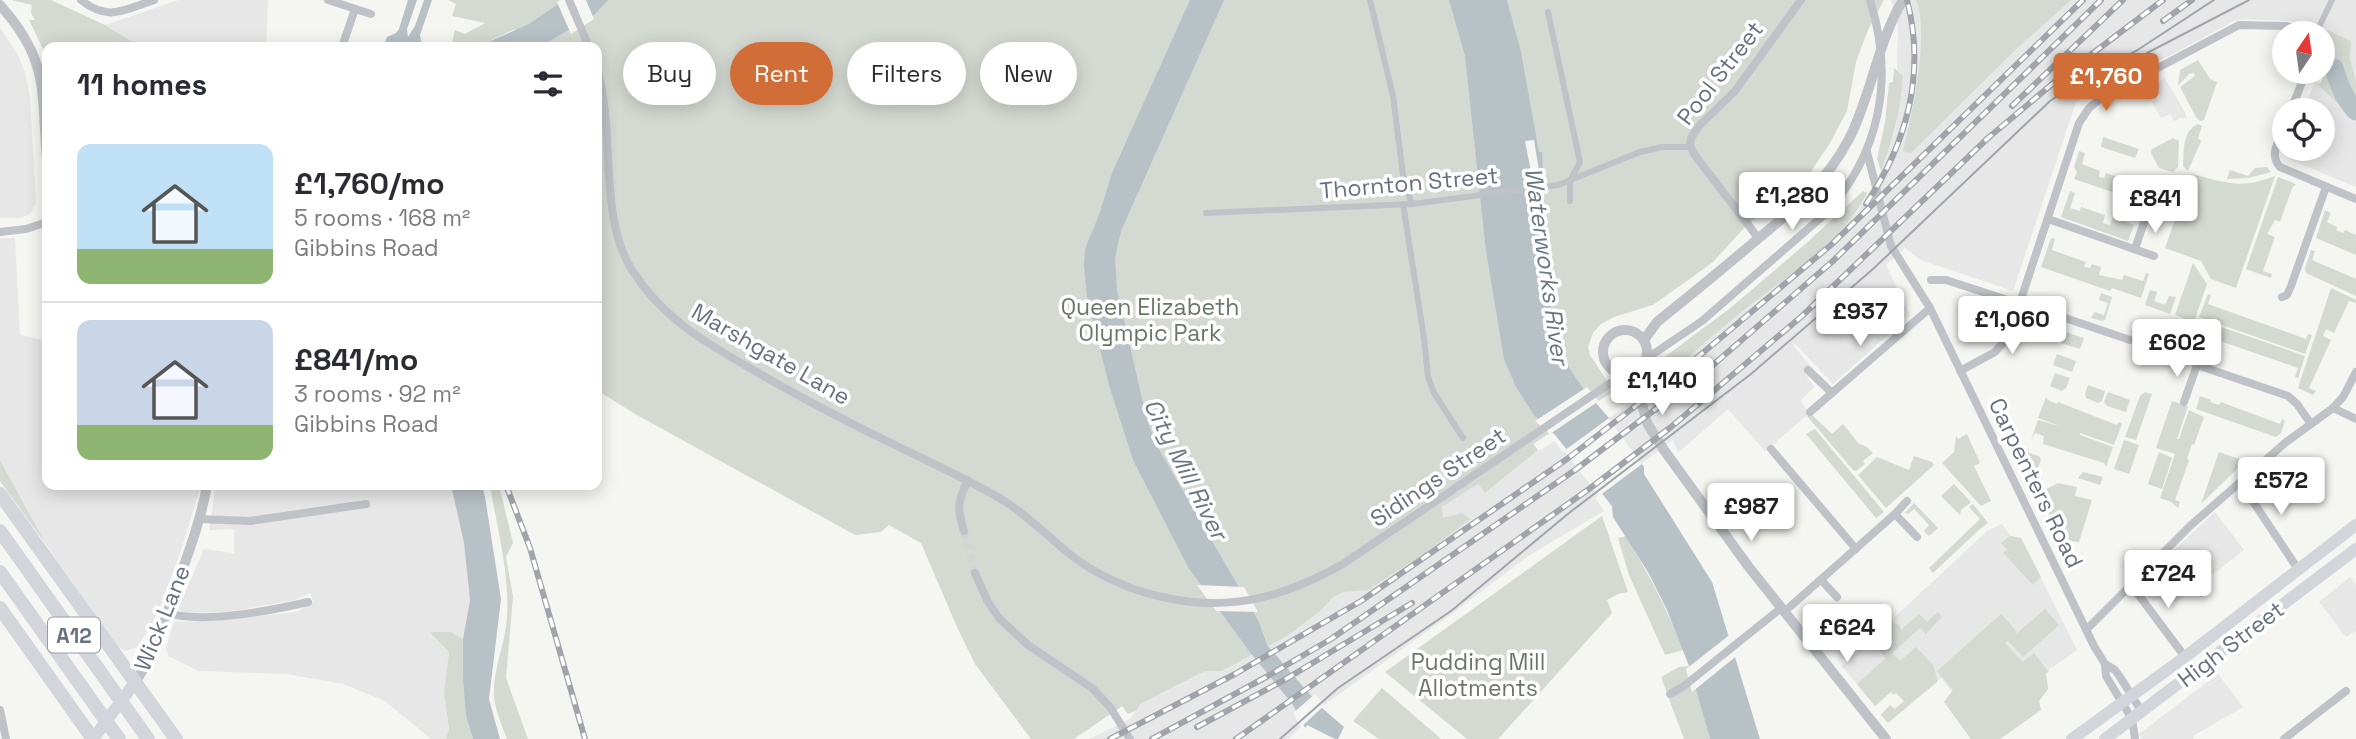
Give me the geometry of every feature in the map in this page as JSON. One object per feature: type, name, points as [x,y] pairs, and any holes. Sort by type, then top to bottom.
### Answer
[{"type":"highway","name":"A12","points":[[0,494],[176,739]]},
{"type":"highway","name":"A12","points":[[0,531],[148,739]]},
{"type":"highway","name":"A12","points":[[0,572],[119,739]]},
{"type":"highway","name":"A12","points":[[0,607],[94,737]]},
{"type":"main road","name":"High Street","points":[[2072,739],[2185,657],[2356,525]]},
{"type":"main road","name":"High Street","points":[[2105,739],[2356,549]]},
{"type":"main road","name":"Wick Lane","points":[[94,737],[134,684]]},
{"type":"street","points":[[81,0],[103,14],[121,12],[154,0]]},
{"type":"street","points":[[328,0],[371,14]]},
{"type":"street","points":[[569,0],[587,42]]},
{"type":"street","points":[[1370,0],[1393,96],[1404,183],[1416,203]]},
{"type":"street","name":"Pool Street","points":[[1759,239],[1694,154],[1692,138],[1699,126],[1735,91],[1801,0]]},
{"type":"street","name":"Carpenters Road","points":[[1870,0],[1878,34],[1881,101],[1867,152],[1891,246],[1930,309],[2086,631],[2105,664],[2106,676],[2126,698],[2137,716]]},
{"type":"street","points":[[1644,340],[1657,322],[1786,217],[1826,175],[1859,118],[1885,35],[1903,0]]},
{"type":"street","points":[[2322,21],[2332,0]]},
{"type":"street","points":[[0,5],[26,37],[41,75],[42,89]]},
{"type":"street","points":[[344,42],[355,9]]},
{"type":"street","points":[[1548,12],[1580,162],[1570,181],[1570,201]]},
{"type":"street","points":[[1960,371],[1995,352],[2009,335],[2084,114],[2094,103],[2239,25],[2272,26]]},
{"type":"street","name":"Marshgate Lane","points":[[602,90],[606,107],[611,198],[620,239],[631,268],[654,301],[694,334],[771,381],[968,480]]},
{"type":"street","name":"Thornton Street","points":[[1206,213],[1416,203],[1558,185],[1640,152],[1662,147],[1691,146]]},
{"type":"street","name":"Sidings Street","points":[[968,480],[1013,507],[1097,573],[1138,590],[1173,599],[1243,601],[1295,589],[1343,564],[1702,321],[1835,203],[1851,182],[1867,152]]},
{"type":"street","points":[[2276,161],[2280,167],[2356,199]]},
{"type":"street","points":[[2282,296],[2287,295],[2291,286],[2326,187]]},
{"type":"street","points":[[1402,204],[1429,377],[1434,393],[1462,438]]},
{"type":"street","points":[[2134,250],[2148,210]]},
{"type":"street","points":[[2048,219],[2154,256]]},
{"type":"street","points":[[0,232],[26,229],[42,222]]},
{"type":"street","points":[[1931,280],[1946,280],[2130,340]]},
{"type":"street","points":[[1810,412],[1930,309]]},
{"type":"street","points":[[1639,393],[1623,375],[1606,365],[1604,346],[1606,340],[1616,332],[1633,331],[1657,322]]},
{"type":"street","points":[[1623,375],[1637,372],[1647,357],[1644,340],[1633,331]]},
{"type":"street","points":[[2184,402],[2197,365],[2288,396],[2311,424]]},
{"type":"street","points":[[1808,370],[1832,393]]},
{"type":"street","points":[[1637,372],[1647,423],[1664,450],[1782,610],[1886,739]]},
{"type":"street","points":[[2086,631],[2190,526],[2240,482],[2333,408],[2343,397],[2356,372]]},
{"type":"street","points":[[2333,408],[2356,419]]},
{"type":"street","points":[[1771,449],[1856,549]]},
{"type":"street","points":[[964,531],[958,508],[968,480]]},
{"type":"street","points":[[2240,482],[2298,569]]},
{"type":"street","name":"Wick Lane","points":[[134,684],[154,650],[200,519],[206,490]]},
{"type":"street","points":[[1670,694],[1821,580],[1908,501]]},
{"type":"street","points":[[200,519],[250,521],[366,504]]},
{"type":"street","points":[[1895,514],[1917,537]]},
{"type":"street","points":[[975,573],[988,602],[999,618],[1028,645],[1091,688],[1116,715],[1130,739]]},
{"type":"street","points":[[1821,580],[1837,597]]},
{"type":"street","points":[[2132,586],[2185,657]]},
{"type":"street","points":[[167,613],[184,618],[244,613],[308,603]]},
{"type":"street","name":"Carpenters Road","points":[[2105,664],[2115,670],[2126,698],[2137,716]]},
{"type":"street","points":[[2284,739],[2346,691]]},
{"type":"street","points":[[0,710],[6,739]]},
{"type":"street","points":[[2135,739],[2137,716]]},
{"type":"shaded area","points":[[179,0],[268,0],[266,42],[133,42],[105,25]]},
{"type":"shaded area","points":[[408,0],[417,0],[407,29],[408,37],[424,0],[432,0],[420,35],[421,42],[385,42],[387,37],[399,29]]},
{"type":"shaded area","points":[[564,0],[608,0],[593,16],[548,42],[488,42],[529,24]]},
{"type":"shaded area","points":[[1190,0],[1224,0],[1121,231],[1115,258],[1117,290],[1147,420],[1157,446],[1259,622],[1267,645],[1322,708],[1344,727],[1338,739],[1311,739],[1293,705],[1249,651],[1188,567],[1133,460],[1109,385],[1087,297],[1085,249],[1112,173]]},
{"type":"shaded area","points":[[1449,0],[1507,0],[1521,52],[1539,152],[1542,152],[1547,233],[1544,233],[1553,334],[1562,357],[1644,467],[1644,474],[1712,582],[1760,739],[1710,739],[1689,666],[1667,610],[1648,572],[1613,517],[1612,506],[1556,436],[1534,415],[1516,387],[1504,359],[1486,251],[1465,56]]},
{"type":"shaded area","points":[[1891,0],[2356,0],[2356,81],[2350,59],[2335,41],[2335,21],[2243,19],[2236,20],[2171,55],[2100,87],[2076,102],[2013,291],[1921,260],[1905,248],[1886,265],[1910,315],[1833,384],[1795,344],[1793,345],[1811,367],[1805,373],[1814,387],[1800,401],[1810,413],[1765,451],[1728,409],[1678,453],[1673,440],[1595,498],[1604,511],[1528,556],[1327,703],[1288,739],[1089,739],[1130,719],[1140,704],[1205,671],[1222,671],[1272,642],[1442,512],[1442,507],[1478,484],[1485,493],[1538,450],[1554,441],[1563,452],[1661,380],[1819,251],[1858,211],[1881,171],[1895,131],[1903,77],[1897,71],[1898,26]]},
{"type":"shaded area","points":[[0,28],[17,53],[25,72],[30,98],[36,203],[30,214],[19,218],[0,218]]},
{"type":"shaded area","points":[[2165,78],[2187,118],[2174,121],[2170,114],[2161,118],[2152,102],[2161,97],[2154,84]]},
{"type":"shaded area","points":[[2314,84],[2317,84],[2332,98],[2308,98]]},
{"type":"shaded area","points":[[2335,101],[2356,121],[2356,187],[2293,161],[2335,161]]},
{"type":"shaded area","points":[[0,238],[15,238],[20,335],[42,340],[42,490],[199,490],[155,620],[137,647],[125,651],[117,646],[47,546],[0,460]]},
{"type":"shaded area","points":[[215,490],[452,490],[464,543],[470,600],[463,639],[451,632],[431,632],[449,652],[444,692],[449,729],[446,739],[431,739],[385,701],[343,684],[287,674],[199,671],[168,656],[166,648],[174,622],[297,612],[313,601],[310,593],[295,600],[227,612],[184,613],[178,609],[204,549],[234,553],[234,529],[209,530]]},
{"type":"shaded area","points":[[452,490],[483,490],[501,599],[489,699],[500,739],[473,739],[466,716],[463,639],[470,600],[464,543]]},
{"type":"shaded area","points":[[2215,512],[2244,550],[2176,603],[2167,592],[2154,602],[2140,589],[2175,549]]},
{"type":"shaded area","points":[[2002,524],[2010,536],[2021,538],[2077,650],[2046,672],[2048,689],[2039,701],[2041,710],[2000,739],[1971,739],[1944,702],[1953,693],[1941,678],[1919,697],[1904,680],[1875,706],[1842,666],[1987,531]]},
{"type":"shaded area","points":[[2350,577],[2356,585],[2356,631],[2346,637],[2319,602]]},
{"type":"shaded area","points":[[2218,674],[2243,707],[2193,736],[2194,739],[2142,739],[2139,734]]},
{"type":"green space","points":[[12,0],[51,0],[105,25],[133,42],[42,42],[42,47],[29,20],[35,20],[31,13],[32,5]]},
{"type":"green space","name":"Queen Elizabeth Olympic Park","points":[[448,0],[1884,0],[1868,30],[1856,62],[1847,111],[1810,173],[1745,227],[1713,262],[1653,305],[1614,317],[1601,324],[1593,333],[1588,347],[1590,355],[1614,391],[1533,444],[1538,450],[1485,493],[1478,484],[1442,507],[1443,518],[1462,513],[1470,519],[1424,554],[1368,590],[1343,592],[1333,597],[1320,611],[1287,636],[1222,671],[1205,671],[1140,704],[1137,710],[1128,714],[1122,706],[1074,739],[1031,739],[975,664],[921,543],[889,525],[881,532],[855,535],[602,393],[602,42],[527,42],[515,29],[488,42],[452,42],[455,30],[465,34],[485,23],[452,16],[456,4]]},
{"type":"green space","points":[[1916,0],[2071,0],[2012,53],[1911,153],[1903,151],[1915,96],[1920,53],[1920,14]]},
{"type":"green space","points":[[2335,34],[2351,41],[2350,59],[2356,81],[2356,121],[2335,98],[2317,84],[2335,84]]},
{"type":"green space","points":[[2198,60],[2210,79],[2217,82],[2204,120],[2200,121],[2180,87],[2195,76],[2194,73],[2189,74],[2178,86],[2180,70]]},
{"type":"green space","points":[[1894,68],[1903,76],[1902,88],[1896,124],[1881,171],[1877,159],[1885,122],[1889,83],[1893,82]]},
{"type":"green space","points":[[2198,124],[2202,126],[2198,138],[2201,141],[2188,171],[2183,166],[2186,136]]},
{"type":"green space","points":[[2103,137],[2139,149],[2135,158],[2101,147]]},
{"type":"green space","points":[[2173,138],[2179,141],[2178,167],[2173,172],[2159,168],[2151,153],[2152,149]]},
{"type":"green space","points":[[2079,151],[2085,153],[2082,164],[2100,171],[2099,177],[2104,178],[2106,173],[2176,196],[2171,212],[2074,179],[2077,172],[2074,167]]},
{"type":"green space","points":[[2267,167],[2271,172],[2249,178],[2227,179],[2230,170],[2248,176],[2255,168]]},
{"type":"green space","points":[[2191,174],[2242,184],[2275,176],[2236,288],[2211,279],[2201,261],[2165,248]]},
{"type":"green space","points":[[2278,177],[2296,184],[2292,188],[2280,222],[2275,220],[2267,234],[2275,237],[2263,271],[2272,274],[2271,278],[2246,269]]},
{"type":"green space","points":[[1863,191],[1867,193],[1857,210],[1828,244],[1659,382],[1659,369],[1666,356],[1729,309]]},
{"type":"green space","points":[[2070,191],[2075,193],[2070,208],[2080,211],[2081,207],[2105,215],[2103,223],[2110,225],[2113,217],[2134,225],[2128,241],[2061,217]]},
{"type":"green space","points":[[2325,210],[2331,213],[2327,222],[2337,227],[2336,230],[2343,233],[2345,230],[2356,235],[2356,255],[2316,238]]},
{"type":"green space","points":[[2051,238],[2055,239],[2052,250],[2086,262],[2084,267],[2090,268],[2092,264],[2101,267],[2099,275],[2122,280],[2124,275],[2143,281],[2146,273],[2149,274],[2141,298],[2112,288],[2110,291],[2041,267]]},
{"type":"green space","points":[[2311,250],[2315,251],[2312,260],[2356,279],[2356,296],[2306,273]]},
{"type":"green space","points":[[2193,263],[2207,284],[2194,322],[2175,315]]},
{"type":"green space","points":[[2331,288],[2356,300],[2356,303],[2349,301],[2334,333],[2326,329],[2323,336],[2331,340],[2309,388],[2316,391],[2313,395],[2298,388]]},
{"type":"green space","points":[[2150,290],[2157,292],[2154,301],[2165,305],[2169,296],[2176,297],[2170,314],[2145,305]]},
{"type":"green space","points":[[2101,293],[2112,297],[2105,320],[2102,321],[2091,318],[2095,312],[2104,315],[2108,303],[2099,300]]},
{"type":"green space","points":[[2208,294],[2211,295],[2208,304],[2306,339],[2308,334],[2312,335],[2305,354],[2199,317]]},
{"type":"green space","points":[[2198,319],[2305,356],[2298,378],[2295,377],[2298,368],[2197,333],[2194,340],[2191,340]]},
{"type":"green space","points":[[2065,332],[2084,338],[2080,349],[2061,343]]},
{"type":"green space","points":[[2057,354],[2076,361],[2072,372],[2053,365]]},
{"type":"green space","points":[[2055,373],[2070,378],[2062,391],[2050,386]]},
{"type":"green space","points":[[2088,385],[2105,391],[2102,401],[2098,403],[2086,398]]},
{"type":"green space","points":[[2108,392],[2130,400],[2126,412],[2107,406],[2104,402]]},
{"type":"green space","points":[[2145,392],[2152,394],[2136,440],[2125,437],[2140,396]]},
{"type":"green space","points":[[2200,396],[2211,400],[2210,402],[2219,405],[2221,402],[2280,424],[2282,419],[2285,421],[2281,433],[2276,437],[2196,409]]},
{"type":"green space","points":[[2046,397],[2057,404],[2058,402],[2117,425],[2119,422],[2122,424],[2114,445],[2080,433],[2113,447],[2106,467],[2104,463],[2043,444],[2044,436],[2035,433],[2031,440],[2038,420],[2062,427],[2038,418]]},
{"type":"green space","points":[[2172,401],[2188,406],[2177,439],[2189,410],[2204,417],[2194,445],[2192,444],[2175,500],[2180,502],[2178,508],[2160,498],[2175,454],[2156,448]]},
{"type":"green space","points":[[1810,413],[1832,434],[1843,424],[1858,443],[1873,453],[1863,461],[1865,464],[1856,471],[1853,470],[1807,416]]},
{"type":"green space","points":[[1815,429],[1884,512],[1876,518],[1806,434]]},
{"type":"green space","points":[[1967,434],[1980,463],[1974,466],[1991,501],[1981,506],[1942,463],[1954,452],[1956,436],[1958,439]]},
{"type":"green space","points":[[2124,440],[2139,445],[2129,474],[2114,469]]},
{"type":"green space","points":[[2028,448],[2029,453],[2039,456],[2041,460],[2036,473],[2026,466]]},
{"type":"green space","points":[[2159,452],[2172,458],[2162,489],[2148,484]]},
{"type":"green space","points":[[2219,452],[2245,461],[2201,504]]},
{"type":"green space","points":[[1914,456],[1934,465],[1886,508],[1858,475],[1877,457],[1909,470]]},
{"type":"green space","points":[[0,460],[47,546],[0,481]]},
{"type":"green space","points":[[2083,472],[2103,477],[2100,485],[2078,478]]},
{"type":"green space","points":[[2058,483],[2077,487],[2075,496],[2092,500],[2079,542],[2059,540],[2041,492]]},
{"type":"green space","points":[[1954,484],[1971,502],[1961,510],[1960,515],[1941,496]]},
{"type":"green space","points":[[491,490],[500,490],[513,543],[506,557],[513,596],[506,678],[528,739],[507,739],[494,698],[495,678],[507,618],[505,568]]},
{"type":"green space","points":[[1914,503],[1938,528],[1929,536],[1924,531],[1929,525],[1914,509],[1908,514],[1905,513]]},
{"type":"green space","points":[[1973,504],[1988,523],[1933,573],[1929,568],[1980,519],[1969,507]]},
{"type":"green space","name":"Pudding Mill Allotments","points":[[1602,516],[1628,592],[1607,600],[1612,613],[1498,739],[1467,739],[1385,672]]},
{"type":"green space","points":[[1626,536],[1657,592],[1683,650],[1665,655],[1629,575],[1618,538]]},
{"type":"green space","points":[[2010,536],[2021,538],[2041,577],[2033,585],[2003,553],[2007,550],[2001,543]]},
{"type":"green space","points":[[2045,609],[2059,625],[2023,657],[2008,641],[2005,643],[2023,662],[2034,653],[2049,672],[2046,673],[2048,689],[2039,701],[2041,710],[2000,739],[1971,739],[1944,702],[1953,690],[1937,671],[2001,614],[2017,632],[2015,635]]},
{"type":"green space","points":[[1938,612],[1942,617],[1926,634],[1920,628],[1892,653],[1900,661],[1916,647],[1933,665],[1938,681],[1888,723],[1881,715],[1890,705],[1895,709],[1904,701],[1891,692],[1875,706],[1857,684],[1886,658],[1870,640],[1890,622],[1899,625],[1901,630],[1919,614],[1927,622]]},
{"type":"green space","points":[[430,632],[451,632],[463,639],[466,716],[473,739],[446,739],[449,729],[444,692],[449,652]]},
{"type":"green space","points":[[1689,666],[1710,739],[1684,739],[1661,677],[1679,667]]},
{"type":"green space","points":[[1382,688],[1441,739],[1379,739],[1353,721]]},
{"type":"pier","points":[[586,0],[594,19],[571,34],[557,2]]},
{"type":"pier","points":[[1534,140],[1539,171],[1531,172],[1525,141]]},
{"type":"pier","points":[[1587,387],[1599,401],[1550,434],[1535,421]]},
{"type":"pier","points":[[1609,418],[1642,464],[1599,496],[1564,451]]},
{"type":"pier","points":[[1197,585],[1244,587],[1258,612],[1216,611]]},
{"type":"pier","points":[[1732,633],[1739,654],[1692,692],[1686,669]]},
{"type":"pier","points":[[1315,694],[1325,705],[1301,727],[1293,713]]},
{"type":"pier","points":[[1307,725],[1335,739],[1307,739],[1303,731]]},
{"type":"waterway","points":[[2335,71],[2342,91],[2356,111]]},
{"type":"tunnel","points":[[964,531],[975,573]]},
{"type":"tram line","points":[[1280,739],[1338,688],[1451,611],[1569,513],[1751,374],[1873,269],[2050,101],[2087,76],[2136,51],[2214,0]]},
{"type":"tram line","points":[[2147,53],[2249,0]]},
{"type":"railway","points":[[1866,204],[1892,157],[1909,106],[1914,54],[1907,0]]},
{"type":"railway","points":[[1110,739],[1235,674],[1361,601],[1567,459],[1686,367],[1832,244],[2083,0]]},
{"type":"railway","points":[[1152,739],[1331,639],[1575,470],[1706,371],[1833,261],[2101,0]]},
{"type":"railway","points":[[2012,106],[2123,0]]},
{"type":"railway","points":[[1236,739],[1589,489],[1671,427],[1802,316],[1988,138],[2051,85],[2163,0]]},
{"type":"railway","points":[[2163,21],[2192,0]]},
{"type":"railway","points":[[508,490],[530,548],[585,739]]},
{"type":"railway","points":[[1197,727],[1286,679],[1412,603]]},
{"type":"water label","name":"Waterworks River","points":[[1547,266]]},
{"type":"water label","name":"City Mill River","points":[[1186,469]]}]
